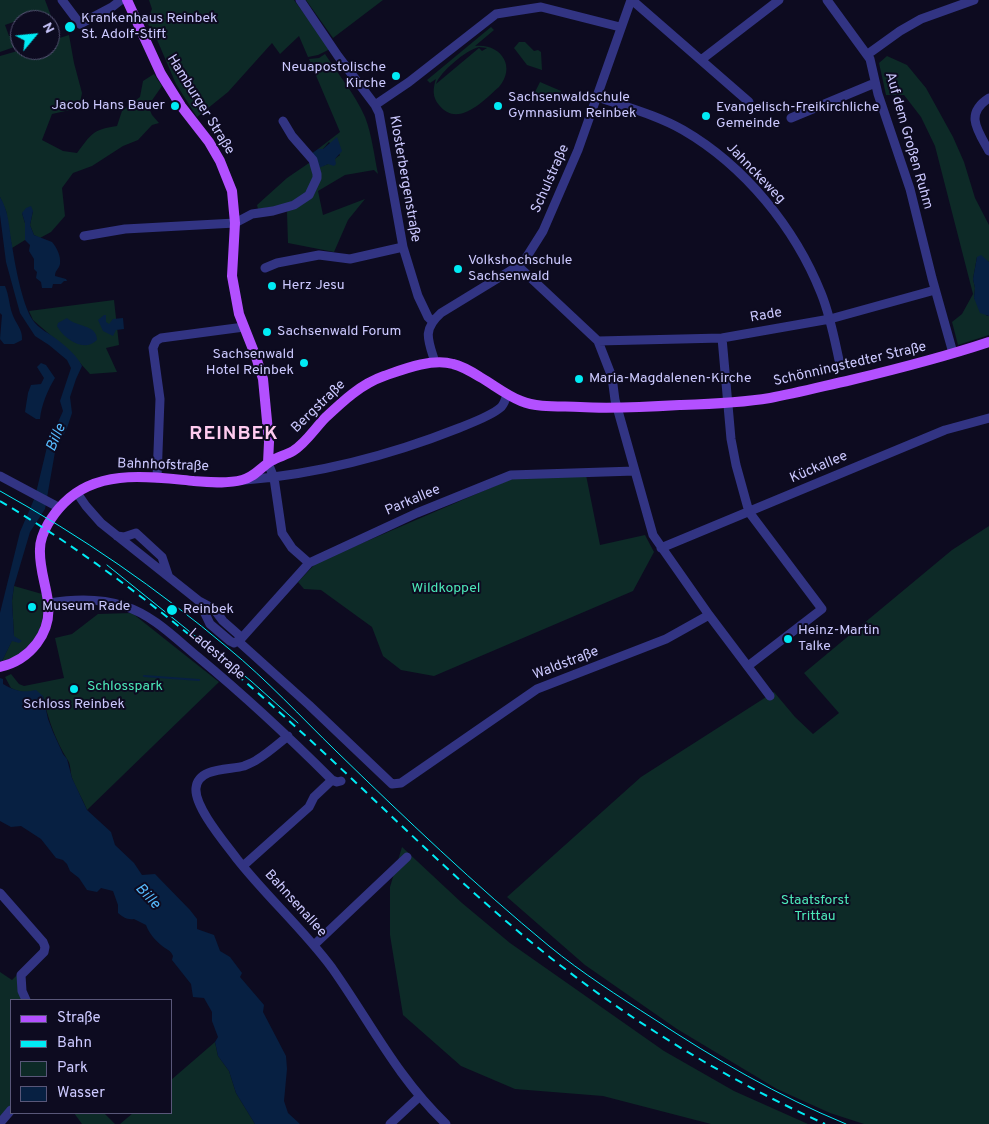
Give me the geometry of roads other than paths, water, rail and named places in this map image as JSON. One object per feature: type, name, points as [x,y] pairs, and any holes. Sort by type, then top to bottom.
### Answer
[{"type":"main road","name":"Hamburger Straße","points":[[127,0],[161,74],[181,106],[209,142],[220,161],[232,190],[235,223],[232,276],[239,314],[256,357],[262,379],[269,438],[268,463]]},
{"type":"main road","name":"Schönningstedter Straße","points":[[436,362],[453,364],[480,377],[507,395],[522,402],[618,408],[728,403],[769,398],[808,390],[989,342]]},
{"type":"main road","name":"Bergstraße","points":[[268,463],[290,452],[361,386],[392,373],[436,362]]},
{"type":"main road","name":"Bergstraße","points":[[269,438],[277,448],[284,452],[290,452]]},
{"type":"main road","points":[[269,438],[273,455],[278,458]]},
{"type":"main road","name":"Bahnhofstraße","points":[[5,666],[32,651],[44,634],[48,619],[48,604],[40,566],[40,548],[43,534],[56,505],[65,502],[94,483],[107,479],[157,478],[215,482],[243,480],[258,472],[268,463]]},
{"type":"street","points":[[62,0],[80,24],[121,0]]},
{"type":"street","name":"Klosterbergenstraße","points":[[300,0],[338,56],[375,105],[382,122],[403,247],[418,296],[432,321]]},
{"type":"street","points":[[632,0],[749,102]]},
{"type":"street","name":"Schulstraße","points":[[432,321],[441,313],[518,266],[526,258],[543,231],[578,150],[598,97],[620,27],[632,0]]},
{"type":"street","points":[[701,60],[779,0]]},
{"type":"street","points":[[827,0],[868,54],[900,31],[921,19],[974,0]]},
{"type":"street","points":[[375,105],[409,82],[496,14],[541,7],[620,27]]},
{"type":"street","name":"Auf dem Großen Ruhm","points":[[868,54],[872,64],[875,84],[910,189],[953,353]]},
{"type":"street","points":[[791,118],[875,84]]},
{"type":"street","name":"Jahnckeweg","points":[[598,97],[682,130],[730,164],[769,205],[788,230],[812,271],[830,319],[839,360]]},
{"type":"street","points":[[989,98],[977,108],[974,117],[976,128],[989,151]]},
{"type":"street","points":[[84,236],[125,229],[235,223],[252,214],[294,205],[308,195],[317,178],[315,165],[282,121]]},
{"type":"street","points":[[265,268],[276,263],[319,255],[350,259],[403,247]]},
{"type":"street","points":[[518,266],[598,340],[612,377],[618,408],[653,535],[709,616],[770,696]]},
{"type":"street","name":"Rade","points":[[598,340],[722,338],[830,319],[935,290]]},
{"type":"street","points":[[432,321],[428,334],[436,362]]},
{"type":"street","points":[[157,478],[160,399],[153,348],[156,341],[161,338],[244,327]]},
{"type":"street","points":[[722,338],[731,439],[749,512],[822,609],[748,666]]},
{"type":"street","points":[[243,480],[274,478],[377,456],[440,435],[495,412],[504,404],[507,395]]},
{"type":"street","name":"Kückallee","points":[[661,548],[945,430],[989,418]]},
{"type":"street","points":[[268,463],[274,478],[282,533],[292,548],[309,563]]},
{"type":"street","name":"Parkallee","points":[[238,641],[309,563],[417,513],[511,475],[635,471]]},
{"type":"street","points":[[0,476],[56,505]]},
{"type":"street","points":[[77,493],[90,510],[117,536],[199,601],[214,609],[223,621],[240,636],[238,641],[360,754],[359,764]]},
{"type":"street","points":[[117,536],[124,537],[136,533],[162,556],[171,578]]},
{"type":"street","name":"Ladestraße","points":[[48,604],[76,600],[101,601],[124,606],[144,614],[221,676],[336,781],[314,798],[309,807],[243,866]]},
{"type":"street","name":"Waldstraße","points":[[360,754],[392,784],[401,783],[537,689],[666,639],[709,616]]},
{"type":"street","name":"Bahnsenallee","points":[[288,736],[245,766],[213,772],[203,776],[198,781],[196,787],[198,800],[206,816],[243,866],[314,945],[332,969],[393,1064],[419,1097],[446,1124]]},
{"type":"street","points":[[314,945],[407,857]]},
{"type":"street","points":[[0,894],[45,946],[40,956],[21,975],[22,991],[26,999]]},
{"type":"street","points":[[390,1124],[419,1097]]},
{"type":"street","points":[[0,1123],[10,1111]]},
{"type":"water","points":[[337,137],[342,151],[335,159],[336,164],[334,166],[328,164],[319,168],[311,154],[318,149],[323,149]]},
{"type":"water","name":"Bille","points":[[0,197],[7,214],[17,273],[28,312],[38,326],[69,349],[82,366],[70,397],[72,413],[55,452],[45,509],[30,532],[14,586],[12,601],[14,636],[22,641],[19,643],[12,641],[2,661],[0,661],[0,613],[20,532],[35,497],[47,447],[63,411],[60,401],[71,368],[67,360],[35,336],[20,313],[6,262],[0,215]]},
{"type":"water","points":[[31,206],[33,211],[30,225],[34,235],[54,244],[60,261],[55,276],[67,281],[61,284],[53,284],[52,288],[42,288],[41,282],[36,278],[37,272],[34,269],[34,259],[29,251],[30,245],[25,240],[25,223],[22,213]]},
{"type":"water","points":[[981,255],[989,262],[989,316],[980,313],[974,298],[975,288],[973,279],[977,257]]},
{"type":"water","points":[[0,286],[5,286],[12,313],[21,333],[22,340],[14,344],[4,344],[0,339],[2,315],[0,313]]},
{"type":"water","points":[[106,315],[106,322],[109,324],[113,319],[123,318],[124,329],[116,330],[113,336],[103,331],[98,320]]},
{"type":"water","points":[[67,318],[90,328],[96,335],[97,340],[92,344],[80,345],[69,340],[57,326],[58,323]]},
{"type":"water","points":[[41,363],[46,365],[55,378],[45,398],[40,419],[36,419],[25,412],[31,385],[41,384],[44,378],[37,367]]},
{"type":"water","name":"Bille","points":[[0,678],[3,679],[3,684],[11,688],[19,691],[36,690],[43,696],[53,732],[67,759],[72,778],[87,810],[111,832],[115,845],[134,863],[142,875],[155,874],[197,919],[197,929],[214,935],[220,951],[230,957],[242,973],[240,977],[264,1005],[263,1012],[286,1056],[287,1069],[284,1101],[288,1113],[300,1124],[255,1124],[236,1093],[229,1071],[218,1056],[215,1042],[218,1037],[212,1021],[212,1012],[204,998],[193,997],[191,984],[172,960],[171,952],[154,938],[146,925],[134,919],[125,918],[118,913],[118,905],[113,891],[101,888],[97,892],[87,890],[79,878],[70,871],[67,864],[63,860],[56,858],[41,839],[21,826],[11,827],[0,821]]},
{"type":"waterway","points":[[144,676],[199,680]]},
{"type":"tram line","points":[[0,491],[60,526],[118,564],[228,648],[441,851],[521,923],[574,966],[627,1002],[724,1062],[771,1089],[846,1124]]},
{"type":"tram line","points":[[107,565],[251,681],[298,723]]},
{"type":"railway","points":[[0,501],[79,552],[192,637],[298,729],[485,903],[586,984],[623,1011],[702,1060],[742,1083],[825,1124]]},
{"type":"place","name":"Krankenhaus Reinbek St. Adolf-Stift","points":[[70,27]]},
{"type":"place","name":"Neuapostolische Kirche","points":[[396,76]]},
{"type":"place","name":"Jacob Hans Bauer","points":[[175,106]]},
{"type":"place","name":"Sachsenwaldschule Gymnasium Reinbek","points":[[498,106]]},
{"type":"place","name":"Evangelisch-Freikirchliche Gemeinde","points":[[706,116]]},
{"type":"place","name":"Volkshochschule Sachsenwald","points":[[458,269]]},
{"type":"place","name":"Herz Jesu","points":[[272,286]]},
{"type":"place","name":"Sachsenwald Forum","points":[[267,332]]},
{"type":"place","name":"Sachsenwald Hotel Reinbek","points":[[304,363]]},
{"type":"place","name":"Maria-Magdalenen-Kirche","points":[[579,379]]},
{"type":"place","name":"Museum Rade","points":[[32,607]]},
{"type":"place","name":"Reinbek","points":[[172,610]]},
{"type":"place","name":"Heinz-Martin Talke","points":[[788,639]]},
{"type":"place","name":"Schloss Reinbek","points":[[74,689]]},
{"type":"district","name":"REINBEK","points":[[234,435]]},
{"type":"park label","name":"Wildkoppel","points":[[446,589]]},
{"type":"park label","name":"Schlosspark","points":[[125,687]]},
{"type":"park label","name":"Staatsforst Trittau","points":[[815,910]]}]
